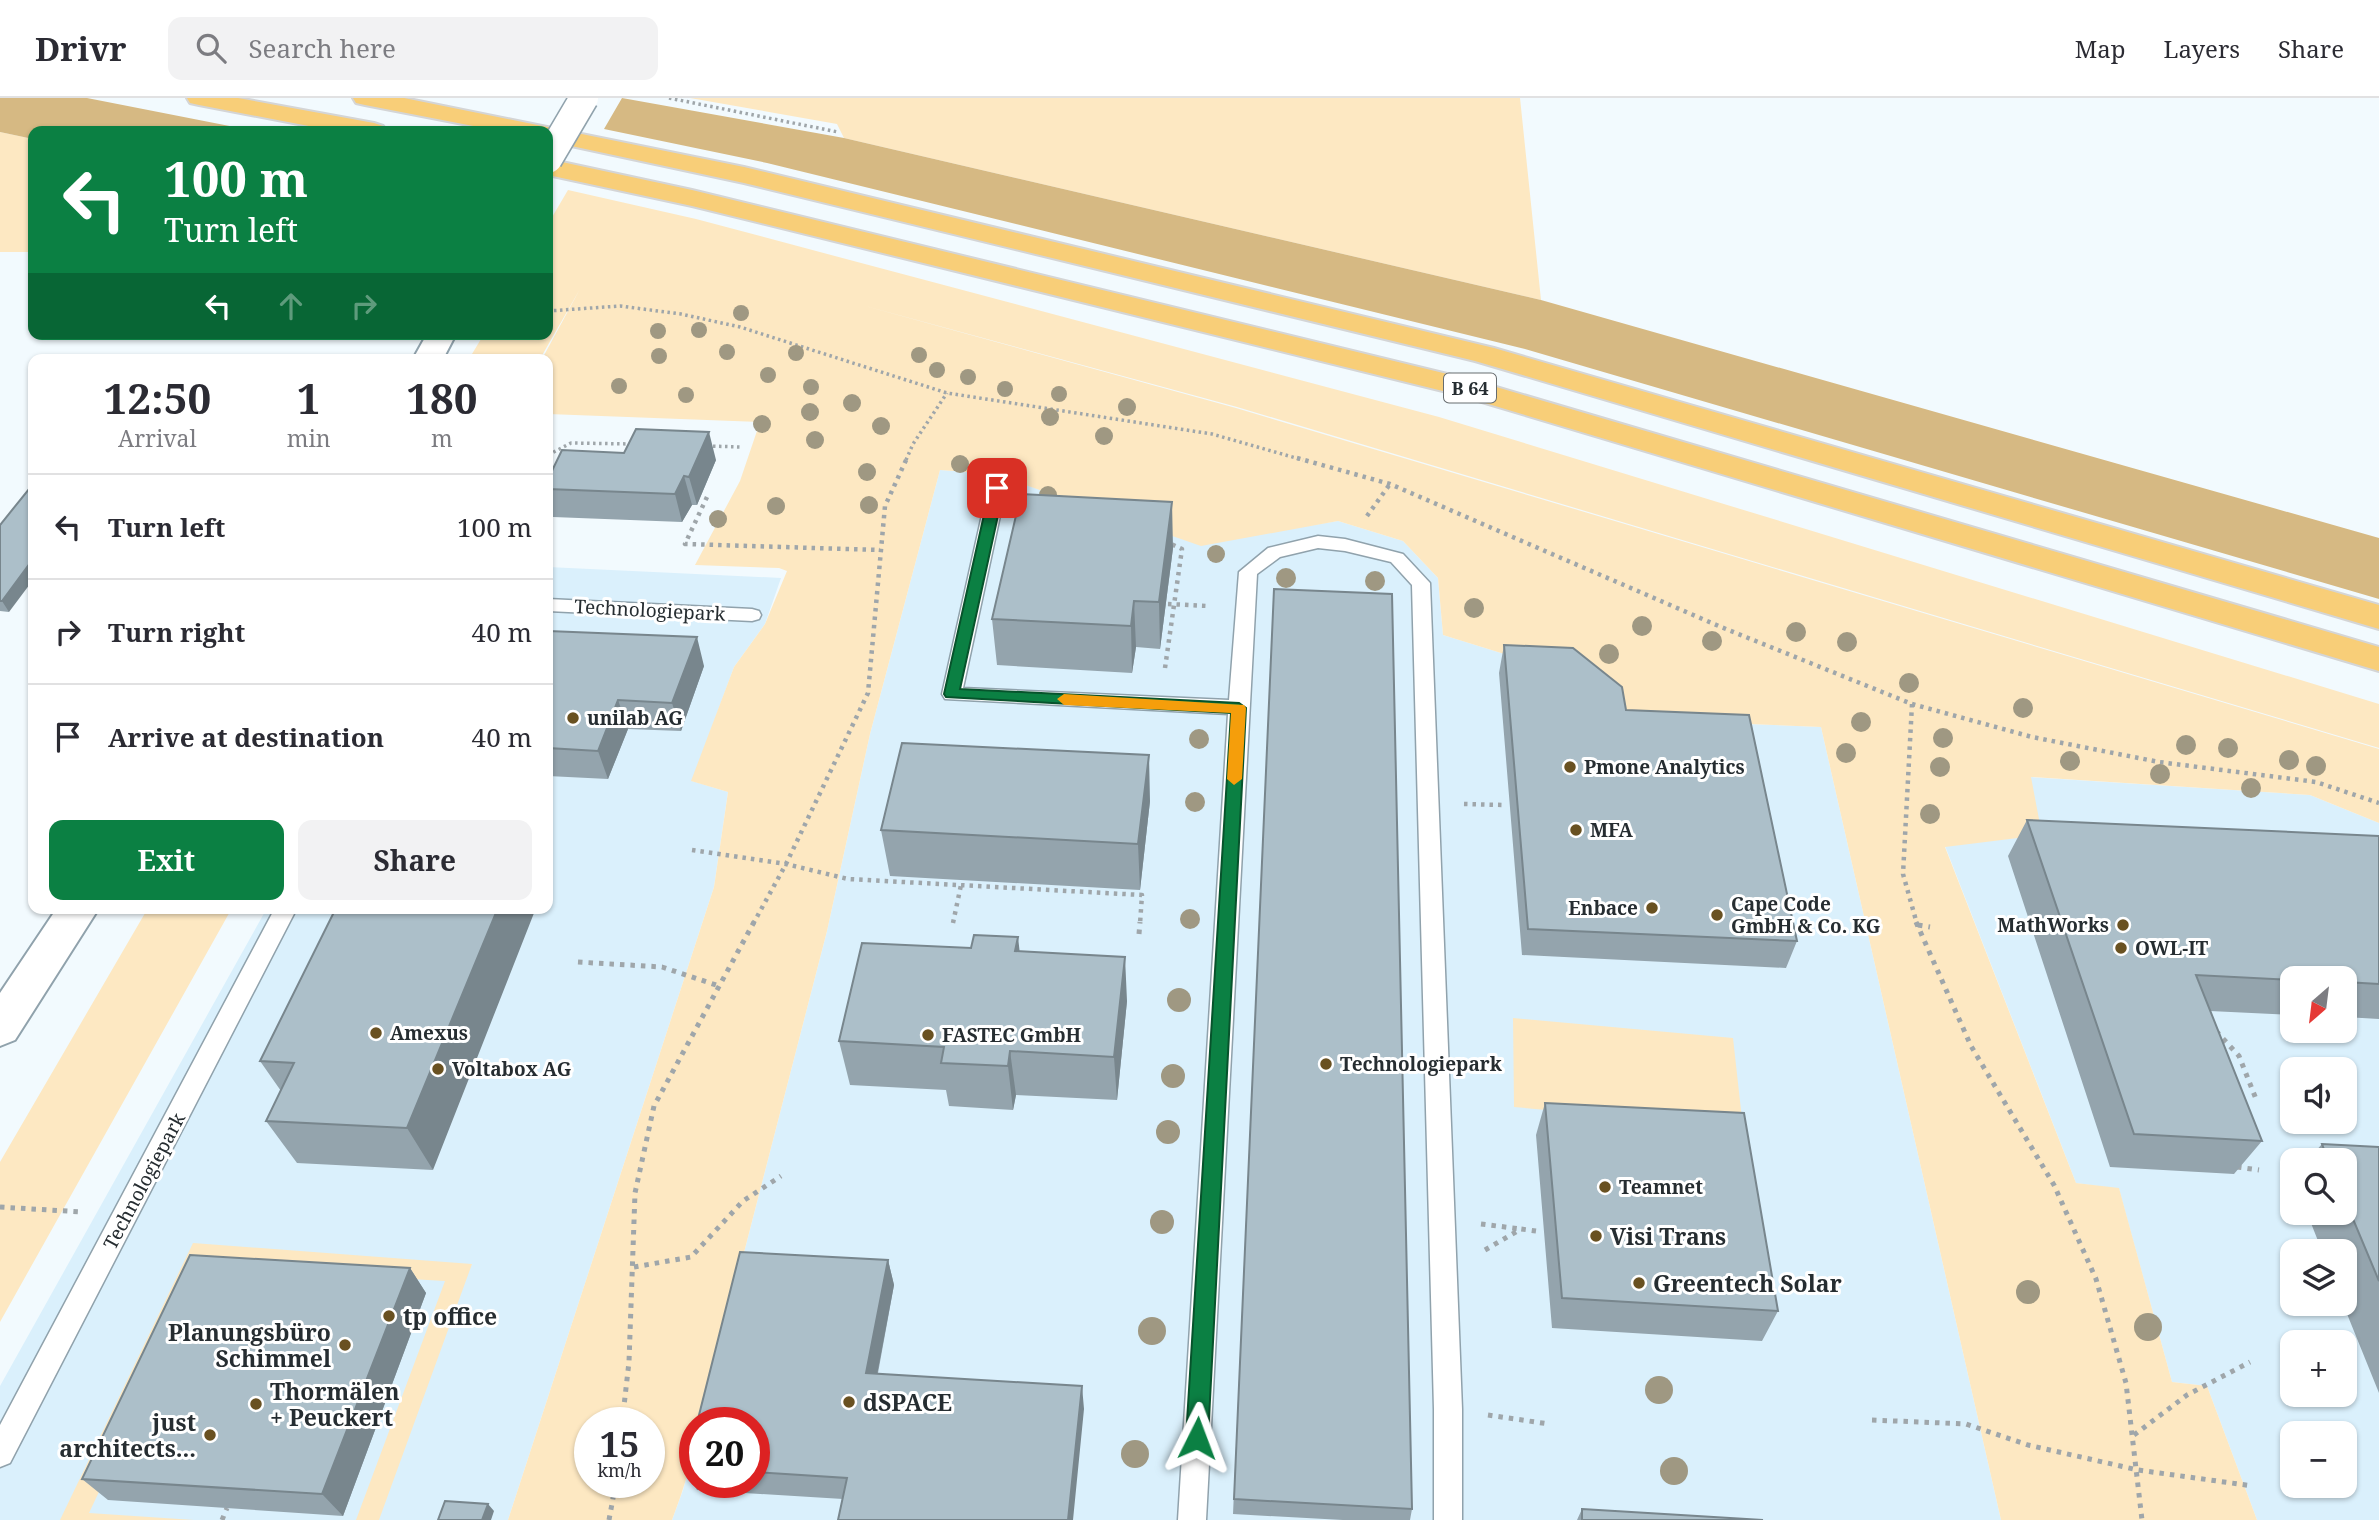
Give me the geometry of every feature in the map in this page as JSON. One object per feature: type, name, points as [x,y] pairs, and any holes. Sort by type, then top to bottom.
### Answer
[{"type":"highway","points":[[199,98],[347,126]]},
{"type":"highway","points":[[365,98],[511,126]]},
{"type":"highway","name":"B 64","points":[[553,135],[758,178],[1484,354],[2379,617]]},
{"type":"highway","name":"B 64","points":[[553,168],[692,198],[1465,387],[2379,659]]},
{"type":"street","points":[[553,151],[584,98]]},
{"type":"street","points":[[0,1028],[75,914]]},
{"type":"lane","points":[[997,488],[952,694],[1239,708]]},
{"type":"lane","points":[[1192,1520],[1248,572],[1274,552],[1318,542],[1345,545],[1397,558],[1421,583],[1448,1409],[1448,1520]]},
{"type":"lane","name":"Technologiepark","points":[[553,605],[752,615]]},
{"type":"lane","name":"Technologiepark","points":[[0,1453],[283,914]]},
{"type":"path","points":[[669,98],[838,132]]},
{"type":"path","points":[[553,310],[620,306],[681,314],[740,327],[947,393],[1212,434],[1390,484],[1721,627],[1912,704],[2032,737],[2159,762],[2236,769],[2316,782],[2379,803]]},
{"type":"path","points":[[623,1407],[634,1267],[635,1192],[654,1106],[786,864],[868,693],[885,506],[913,444],[947,393]]},
{"type":"path","points":[[553,452],[571,443],[636,444]]},
{"type":"path","points":[[702,446],[741,447]]},
{"type":"path","points":[[707,497],[685,544],[880,550]]},
{"type":"path","points":[[1160,538],[1182,549],[1160,704]]},
{"type":"path","points":[[1912,704],[1903,874],[1917,925],[1971,1046],[2054,1185],[2096,1279],[2126,1383],[2142,1520]]},
{"type":"path","points":[[692,850],[786,864],[848,880],[1142,895],[1139,934]]},
{"type":"path","points":[[953,923],[961,885]]},
{"type":"path","points":[[1917,925],[1930,927]]},
{"type":"path","points":[[578,962],[662,967],[719,986]]},
{"type":"path","points":[[2207,1021],[2239,1056],[2256,1100]]},
{"type":"path","points":[[2234,1157],[2238,1168],[2259,1170]]},
{"type":"path","points":[[634,1267],[691,1257],[743,1201],[781,1176]]},
{"type":"path","points":[[0,1207],[126,1215]]},
{"type":"path","points":[[1479,1224],[1536,1231]]},
{"type":"path","points":[[1442,1248],[1484,1251],[1521,1229]]},
{"type":"path","points":[[2134,1435],[2188,1395],[2249,1362]]},
{"type":"path","points":[[1872,1419],[1966,1424],[2028,1445],[2138,1470],[2253,1486]]},
{"type":"path","points":[[1530,1421],[1549,1424]]},
{"type":"path","points":[[608,1520],[613,1498]]},
{"type":"path","points":[[222,1520],[227,1508]]},
{"type":"shaded area","points":[[0,98],[87,98],[230,126],[28,126],[28,138],[0,132]]},
{"type":"shaded area","points":[[622,98],[844,138],[1541,300],[2379,538],[2379,599],[1525,349],[767,163],[604,129]]},
{"type":"shaded area","points":[[690,98],[1520,98],[1541,300],[844,138],[837,124]]},
{"type":"shaded area","points":[[0,132],[28,138],[28,252],[0,252]]},
{"type":"shaded area","points":[[568,190],[696,219],[1439,417],[2379,704],[2379,748],[1237,407],[858,304],[1236,408],[2379,749],[2379,823],[2310,795],[2031,777],[2042,835],[1945,847],[2076,1183],[2119,1188],[2172,1382],[2207,1386],[2257,1520],[2001,1520],[1821,727],[1622,719],[1565,673],[1443,635],[1438,578],[1403,541],[1338,521],[1201,546],[994,474],[940,470],[870,734],[827,931],[704,1407],[679,1407],[680,1498],[672,1520],[508,1520],[714,887],[728,792],[691,781],[734,667],[765,624],[787,571],[779,568],[695,565],[740,481],[760,422],[553,414],[553,354],[545,354],[580,289],[553,336],[553,216]]},
{"type":"shaded area","points":[[480,340],[551,340],[543,354],[472,354]]},
{"type":"shaded area","name":"Technologiepark","points":[[940,470],[994,474],[1164,532],[1271,532],[1338,521],[1403,541],[1438,578],[1443,635],[1565,673],[1622,719],[1821,727],[2001,1520],[672,1520],[680,1498],[770,1498],[770,1407],[704,1407],[827,931],[870,734]]},
{"type":"shaded area","points":[[553,567],[781,578],[765,624],[734,667],[692,781],[728,792],[714,887],[508,1520],[0,1520],[0,1386],[264,914],[553,914]]},
{"type":"shaded area","points":[[2030,777],[2310,795],[2379,823],[2379,1520],[2257,1520],[2207,1386],[2172,1382],[2119,1189],[2076,1183],[1945,846],[2041,835]]},
{"type":"shaded area","points":[[145,914],[229,914],[0,1322],[0,1162]]},
{"type":"shaded area","points":[[1513,1018],[1733,1038],[1743,1128],[1514,1107]]},
{"type":"shaded area","points":[[193,1243],[472,1264],[379,1520],[356,1520],[445,1281],[205,1267],[89,1513],[194,1520],[60,1520]]},
{"type":"building","points":[[636,429],[709,432],[689,477],[684,476],[675,494],[553,489],[553,469],[562,450],[624,453]]},
{"type":"building","points":[[28,490],[28,566],[2,601],[0,601],[0,525]]},
{"type":"building","points":[[1021,494],[1172,502],[1159,602],[1134,601],[1131,626],[992,619]]},
{"type":"building","name":"Technologiepark","points":[[1274,589],[1392,594],[1412,1509],[1234,1499]]},
{"type":"building","points":[[553,631],[697,637],[672,703],[618,700],[598,751],[553,748]]},
{"type":"building","points":[[1504,645],[1573,648],[1622,687],[1626,710],[1749,715],[1797,941],[1528,929]]},
{"type":"building","points":[[902,743],[1149,755],[1138,844],[881,830]]},
{"type":"building","points":[[2027,820],[2379,836],[2379,984],[2357,983],[2357,966],[2280,966],[2280,979],[2196,975],[2262,1141],[2134,1134]]},
{"type":"building","points":[[333,914],[496,914],[407,1128],[266,1121],[294,1063],[260,1061]]},
{"type":"building","points":[[974,935],[1018,937],[1015,951],[1125,957],[1114,1057],[1010,1051],[1008,1066],[941,1063],[944,1047],[839,1041],[862,943],[971,948]]},
{"type":"building","points":[[1545,1103],[1744,1113],[1778,1311],[1562,1298]]},
{"type":"building","points":[[2322,1144],[2379,1147],[2379,1281],[2355,1225],[2357,1148],[2324,1148]]},
{"type":"building","name":"dSPACE","points":[[740,1252],[888,1260],[866,1373],[1082,1386],[1068,1520],[838,1520],[847,1478],[770,1473],[770,1407],[701,1407]]},
{"type":"building","points":[[190,1255],[410,1268],[322,1494],[82,1479]]},
{"type":"building","points":[[445,1501],[488,1504],[482,1520],[438,1520]]},
{"type":"building","points":[[1582,1509],[1763,1520],[1582,1520]]},
{"type":"slow traffic","points":[[1064,699],[1239,708],[1234,779]]},
{"type":"place","name":"unilab AG","points":[[573,718]]},
{"type":"place","name":"Pmone Analytics","points":[[1570,767]]},
{"type":"place","name":"MFA","points":[[1576,830]]},
{"type":"place","name":"Enbace","points":[[1652,908]]},
{"type":"place","name":"Cape Code GmbH & Co. KG","points":[[1717,915]]},
{"type":"place","name":"MathWorks","points":[[2123,925]]},
{"type":"place","name":"OWL-IT","points":[[2121,948]]},
{"type":"place","name":"Amexus","points":[[376,1033]]},
{"type":"place","name":"FASTEC GmbH","points":[[928,1035]]},
{"type":"place","name":"Technologiepark","points":[[1326,1064]]},
{"type":"place","name":"Voltabox AG","points":[[438,1069]]},
{"type":"place","name":"Teamnet","points":[[1605,1187]]},
{"type":"place","name":"Visi Trans","points":[[1596,1236]]},
{"type":"place","name":"Greentech Solar","points":[[1639,1283]]},
{"type":"place","name":"tp office","points":[[389,1316]]},
{"type":"place","name":"Planungsbüro Schimmel","points":[[345,1345]]},
{"type":"place","name":"dSPACE","points":[[849,1402]]},
{"type":"place","name":"Thormälen + Peuckert","points":[[256,1404]]},
{"type":"place","name":"just architects...","points":[[210,1435]]},
{"type":"route","points":[[997,488],[952,694],[1239,708],[1197,1438]]}]
